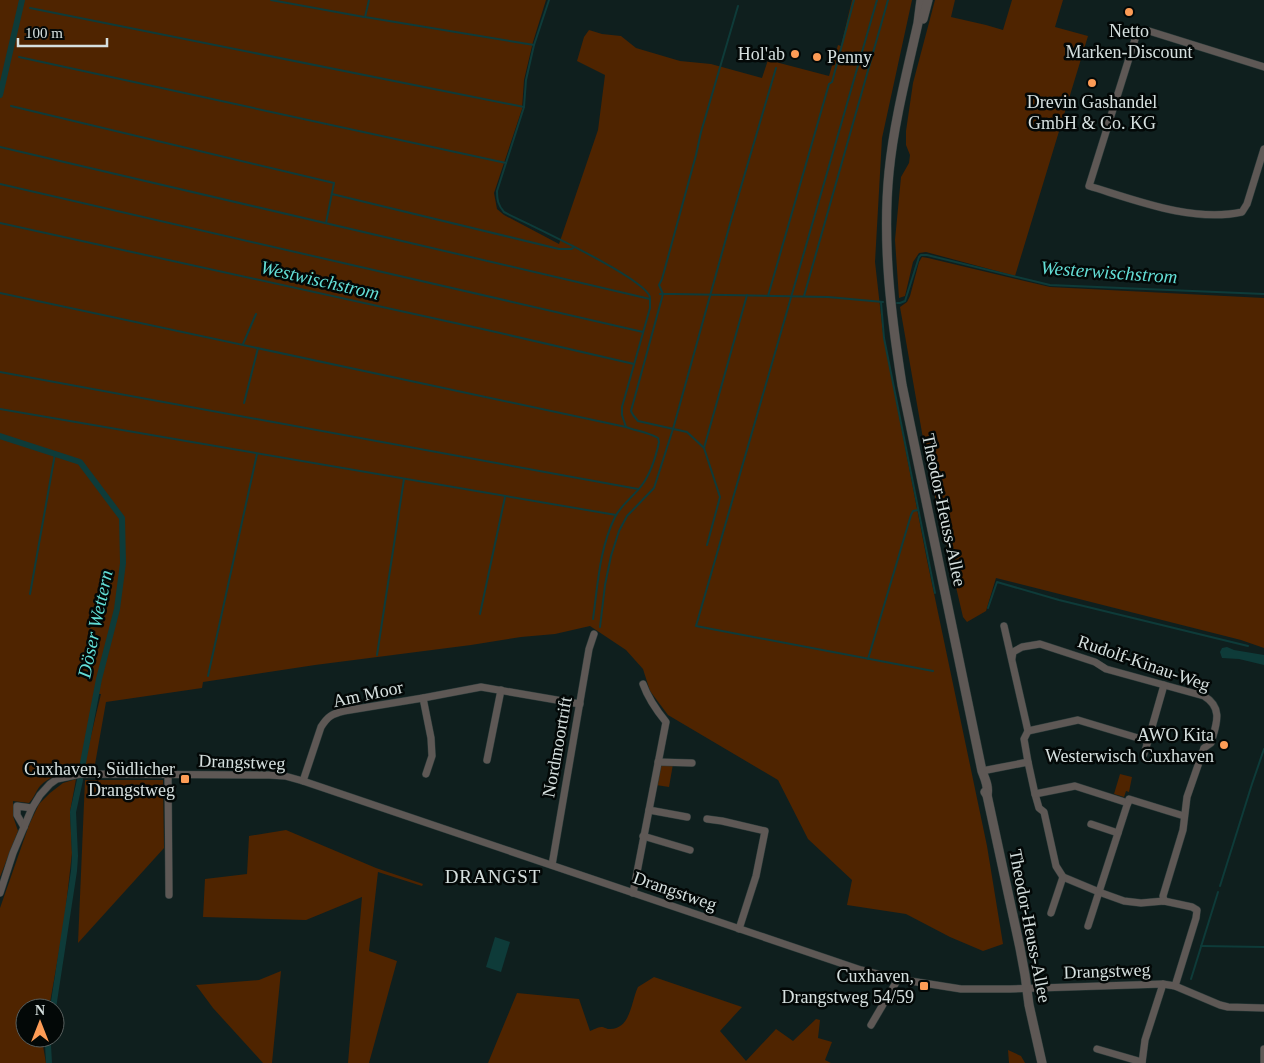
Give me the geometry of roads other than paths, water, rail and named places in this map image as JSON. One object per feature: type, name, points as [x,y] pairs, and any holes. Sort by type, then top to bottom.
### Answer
[{"type":"street","name":"Theodor-Heuss-Allee","points":[[921,0],[903,86],[894,158],[888,251],[890,297],[902,385],[984,787],[1026,975],[1033,1025],[1042,1063]]},
{"type":"street","name":"Theodor-Heuss-Allee","points":[[894,158],[908,80],[928,0]]},
{"type":"street","points":[[1264,67],[1149,31],[1136,36],[1088,186],[1162,208],[1189,213],[1229,215],[1242,212],[1247,204],[1264,149]]},
{"type":"street","points":[[1004,626],[1028,731],[1024,739],[1028,762],[1039,808],[1044,812],[1056,866],[1063,877],[1124,901],[1142,903],[1164,900],[1197,910],[1198,913],[1175,986]]},
{"type":"street","name":"Nordmoortrift","points":[[552,865],[594,634]]},
{"type":"street","name":"Rudolf-Kinau-Weg","points":[[1012,658],[1013,652],[1022,647],[1040,644],[1095,662],[1106,669],[1204,696],[1214,704],[1217,711],[1217,721],[1211,743],[1204,748],[1188,797],[1184,816],[1185,823],[1163,896],[1164,900]]},
{"type":"street","points":[[633,893],[666,722],[646,692],[643,684]]},
{"type":"street","points":[[1144,754],[1164,685]]},
{"type":"street","name":"Am Moor","points":[[303,781],[321,727],[333,714],[344,710],[481,687],[580,704]]},
{"type":"street","points":[[487,760],[501,690]]},
{"type":"street","name":"Am Moor","points":[[423,698],[431,738],[432,756],[426,774]]},
{"type":"street","points":[[1028,731],[1078,720],[1148,741]]},
{"type":"street","points":[[658,762],[692,763]]},
{"type":"street","points":[[982,772],[1028,762]]},
{"type":"street","name":"Drangstweg","points":[[32,808],[50,784],[57,780],[81,774],[285,776],[861,970],[898,979],[961,989],[1027,989],[1163,984],[1175,986],[1220,1005],[1264,1008]]},
{"type":"street","points":[[168,775],[169,895]]},
{"type":"street","points":[[1035,794],[1075,786],[1128,803]]},
{"type":"street","points":[[1088,926],[1129,799],[1184,816]]},
{"type":"street","points":[[0,892],[13,853],[24,827],[32,808],[17,806],[17,815],[24,827]]},
{"type":"street","points":[[649,810],[687,817]]},
{"type":"street","points":[[707,819],[765,831],[756,876],[739,929]]},
{"type":"street","points":[[1091,824],[1118,833]]},
{"type":"street","points":[[643,836],[690,850]]},
{"type":"street","points":[[1052,913],[1063,877]]},
{"type":"street","points":[[871,1025],[898,979]]},
{"type":"street","points":[[1097,1049],[1142,1063],[1145,1040],[1163,984]]},
{"type":"street","points":[[1264,1049],[1264,1063]]},
{"type":"water","points":[[1227,647],[1264,655],[1264,665],[1239,659],[1222,658],[1220,652],[1222,648]]},
{"type":"water","points":[[495,937],[510,942],[501,972],[486,967]]},
{"type":"waterway","name":"Döser Wettern","points":[[0,95],[22,0]]},
{"type":"waterway","points":[[271,0],[364,17]]},
{"type":"waterway","points":[[369,0],[365,17],[534,45]]},
{"type":"waterway","points":[[549,0],[534,45],[526,80],[524,107],[497,191],[498,202],[504,212],[608,265],[643,288],[650,297]]},
{"type":"waterway","points":[[768,296],[829,84],[832,82],[854,0]]},
{"type":"waterway","points":[[877,0],[696,626],[933,671]]},
{"type":"waterway","points":[[804,296],[888,0]]},
{"type":"waterway","points":[[707,545],[720,497],[704,448],[687,432],[638,421],[631,411],[663,294],[659,285],[738,6]]},
{"type":"waterway","points":[[30,8],[524,107]]},
{"type":"waterway","points":[[19,57],[506,163]]},
{"type":"waterway","points":[[600,627],[611,556],[619,531],[627,516],[654,488],[673,429],[776,68]]},
{"type":"waterway","points":[[11,106],[334,183],[326,223]]},
{"type":"waterway","points":[[0,147],[650,299]]},
{"type":"waterway","points":[[0,184],[643,332]]},
{"type":"waterway","points":[[332,194],[559,249],[573,248]]},
{"type":"waterway","name":"Westwischstrom","points":[[0,223],[634,364]]},
{"type":"waterway","name":"Westerwischstrom","points":[[897,303],[905,301],[921,255],[1050,285],[1264,294]]},
{"type":"waterway","points":[[0,293],[626,427]]},
{"type":"waterway","name":"Westerwischstrom","points":[[660,294],[828,297],[883,302]]},
{"type":"waterway","points":[[704,448],[747,295]]},
{"type":"waterway","points":[[593,619],[600,567],[610,529],[615,517],[639,489],[648,475],[659,442],[658,438],[654,436],[626,427],[622,415],[622,407],[650,308],[650,299]]},
{"type":"waterway","points":[[881,302],[884,338],[935,593]]},
{"type":"waterway","points":[[243,344],[256,314]]},
{"type":"waterway","points":[[244,403],[258,348]]},
{"type":"waterway","points":[[0,372],[638,489]]},
{"type":"waterway","points":[[0,409],[616,515]]},
{"type":"waterway","name":"Döser Wettern","points":[[0,436],[80,462],[122,518],[123,563],[117,609],[99,679],[82,768]]},
{"type":"waterway","points":[[30,594],[55,454]]},
{"type":"waterway","points":[[208,676],[257,454]]},
{"type":"waterway","points":[[377,655],[404,479]]},
{"type":"waterway","points":[[480,614],[505,497]]},
{"type":"waterway","points":[[868,659],[911,515],[913,511],[918,510]]},
{"type":"waterway","points":[[988,608],[997,582],[1059,600],[1248,646]]},
{"type":"waterway","points":[[1220,886],[1264,749]]},
{"type":"waterway","name":"Döser Wettern","points":[[55,998],[74,871],[73,812],[80,780]]},
{"type":"waterway","points":[[1191,979],[1218,892]]},
{"type":"waterway","points":[[1201,946],[1264,947]]},
{"type":"waterway","name":"Döser Wettern","points":[[48,1048],[49,1063]]},
{"type":"place","name":"Netto Marken-Discount","points":[[1129,12]]},
{"type":"place","name":"Hol'ab","points":[[795,54]]},
{"type":"place","name":"Penny","points":[[817,57]]},
{"type":"place","name":"Drevin Gashandel GmbH & Co. KG","points":[[1092,83]]},
{"type":"place","name":"AWO Kita Westerwisch Cuxhaven","points":[[1224,745]]},
{"type":"place","name":"Cuxhaven, Südlicher Drangstweg","points":[[185,779]]},
{"type":"place","name":"Cuxhaven, Drangstweg 54/59","points":[[924,986]]},
{"type":"district","name":"DRANGST","points":[[493,876]]}]
